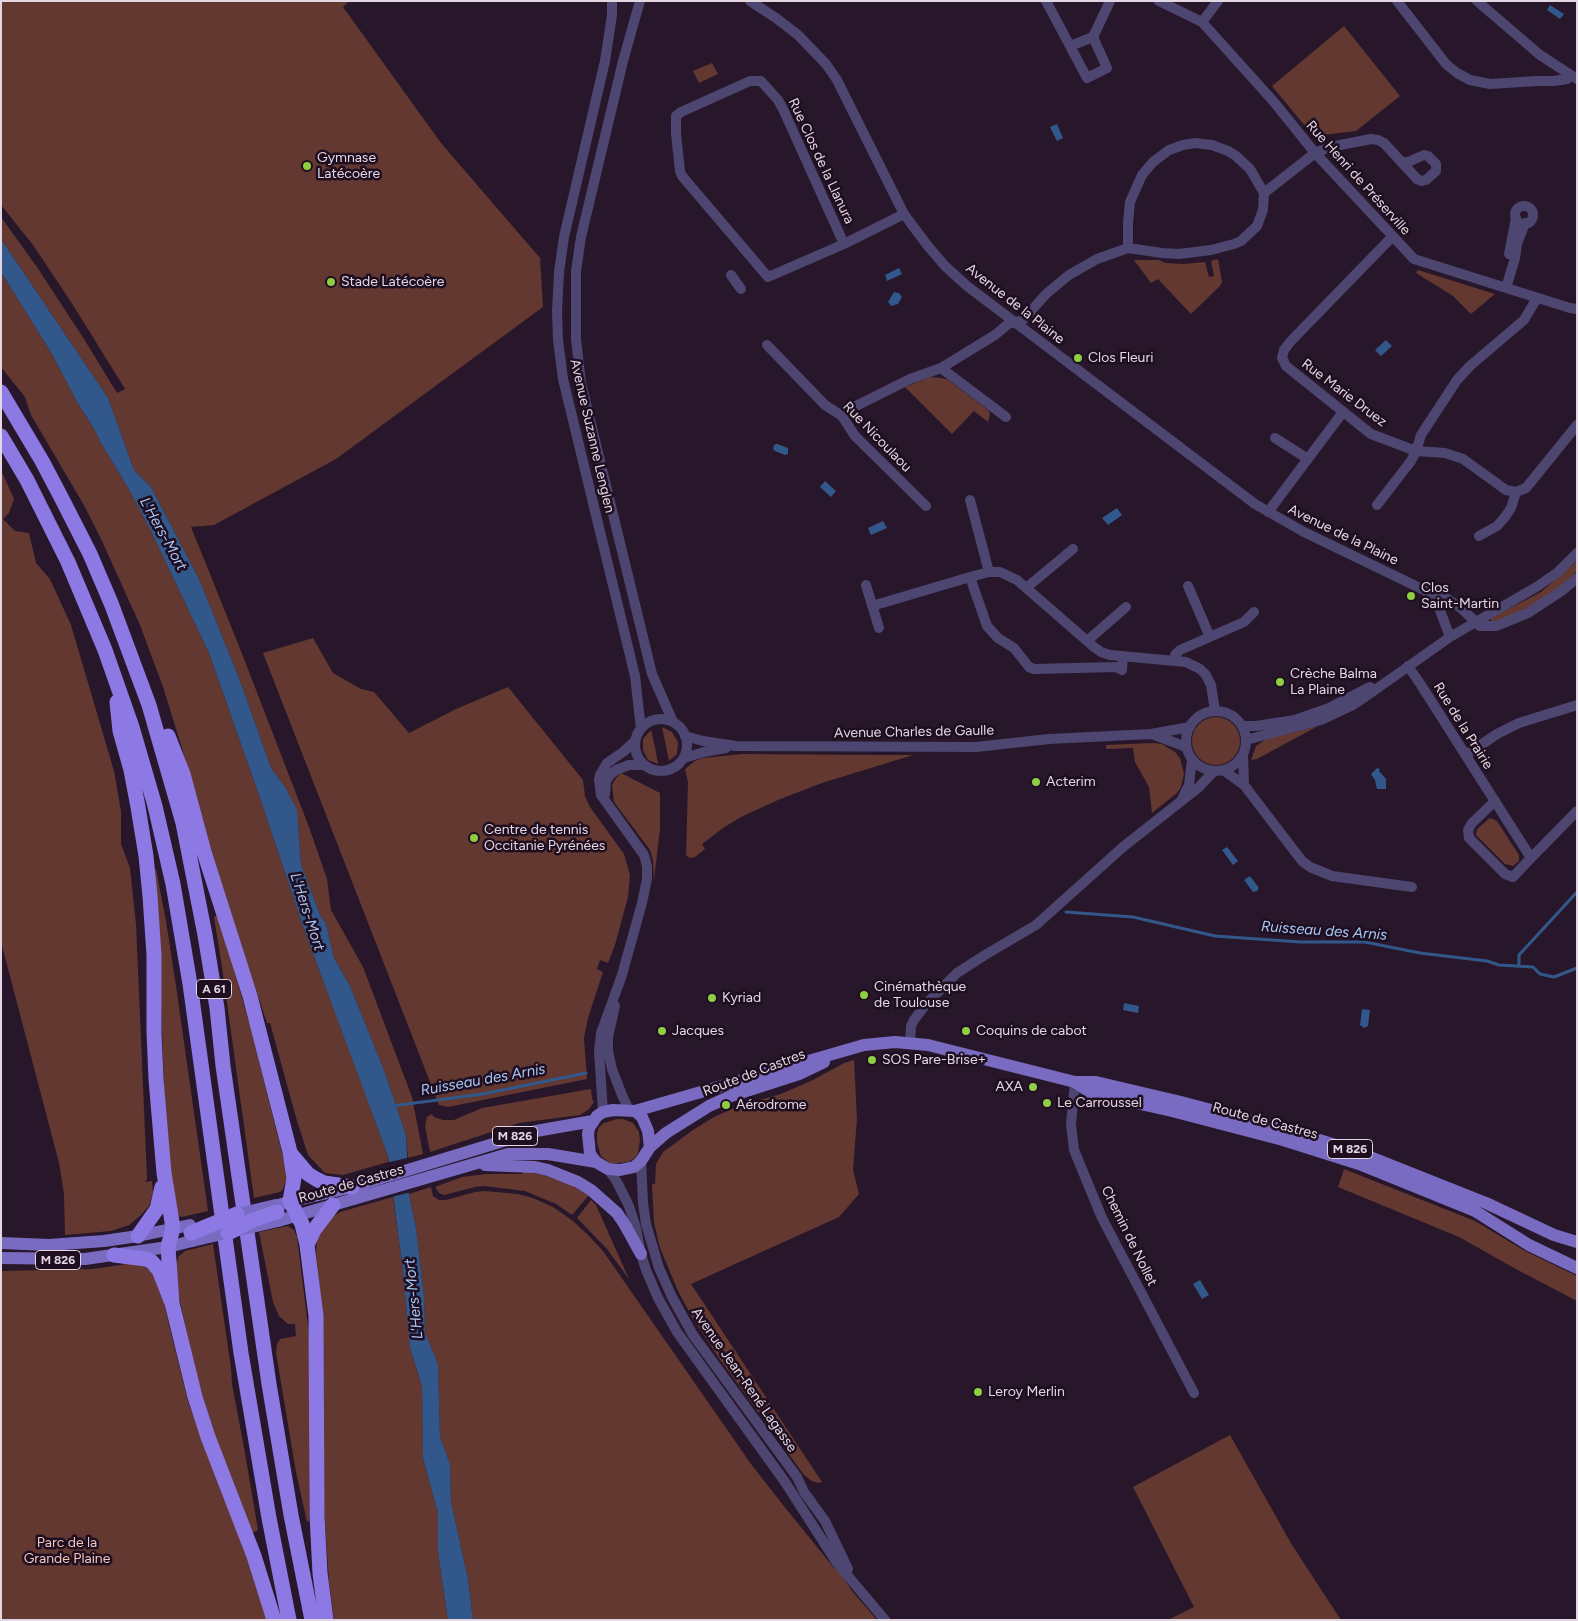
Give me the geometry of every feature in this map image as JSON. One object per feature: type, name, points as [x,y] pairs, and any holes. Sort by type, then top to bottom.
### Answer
[{"type":"highway","name":"A 61","points":[[1,392],[42,461],[86,546],[111,603],[149,704],[172,780],[202,918],[217,1008],[269,1384],[291,1515],[312,1620]]},
{"type":"highway","name":"A 61","points":[[1,436],[68,562],[105,650],[144,765],[165,848],[190,984],[241,1353],[267,1509],[289,1620]]},
{"type":"highway","points":[[128,648],[156,704],[183,774],[204,852],[250,996],[290,1152],[294,1178],[280,1210]]},
{"type":"highway","points":[[114,676],[120,731],[131,770],[138,808],[150,896],[154,955],[156,1079],[164,1173],[173,1228],[168,1247],[172,1303]]},
{"type":"highway","points":[[290,1152],[304,1170],[316,1179],[354,1193]]},
{"type":"highway","points":[[138,1236],[157,1209],[161,1197],[164,1173]]},
{"type":"highway","points":[[307,1245],[314,1230],[333,1205]]},
{"type":"highway","points":[[228,1233],[253,1220],[280,1210],[298,1215],[303,1228],[316,1316],[318,1524],[320,1573],[326,1620]]},
{"type":"highway","points":[[168,1247],[191,1233],[237,1214]]},
{"type":"highway","points":[[114,1255],[140,1257],[152,1262],[159,1270],[172,1303],[195,1397],[208,1437],[254,1556],[274,1620]]},
{"type":"main road","name":"Route de Castres","points":[[632,1110],[745,1080],[847,1049],[878,1043],[928,1045],[1075,1082],[1096,1082],[1112,1085],[1264,1124],[1355,1151],[1469,1196],[1554,1234],[1577,1242]]},
{"type":"main road","name":"Route de Castres","points":[[650,1147],[666,1133],[710,1106],[731,1096],[798,1074],[847,1049]]},
{"type":"main road","name":"Route de Castres","points":[[1075,1082],[1091,1093],[1172,1111],[1282,1140],[1359,1164],[1475,1212],[1529,1245],[1577,1268]]},
{"type":"main road","points":[[632,1110],[642,1117],[648,1131],[650,1147],[641,1161],[634,1167],[620,1170],[608,1169],[596,1162],[590,1154],[588,1134],[592,1121],[603,1112],[632,1110]]},
{"type":"main road","name":"Route de Castres","points":[[298,1215],[333,1205],[354,1193],[440,1160],[536,1131],[592,1121]]},
{"type":"main road","name":"Route de Castres","points":[[237,1214],[280,1210],[442,1174],[508,1154],[548,1154],[596,1162]]},
{"type":"main road","points":[[472,1164],[535,1167],[578,1182],[591,1190],[617,1213],[641,1254]]},
{"type":"main road","name":"M 826","points":[[16,1244],[78,1244],[138,1236],[173,1228],[191,1233],[228,1233]]},
{"type":"main road","points":[[1,1243],[16,1244]]},
{"type":"main road","name":"M 826","points":[[1,1258],[85,1259],[168,1247]]},
{"type":"street","name":"Avenue Suzanne Lenglen","points":[[612,1],[612,16],[605,61],[564,236],[559,272],[557,312],[563,379],[635,676],[640,729]]},
{"type":"street","name":"Avenue Suzanne Lenglen","points":[[640,1],[623,61],[581,237],[576,271],[576,340],[581,383],[652,674],[673,722]]},
{"type":"street","name":"Avenue de la Plaine","points":[[750,1],[798,35],[821,58],[837,80],[904,214],[926,245],[967,286],[1235,490],[1268,512],[1302,531],[1426,591],[1438,593],[1461,608],[1475,621]]},
{"type":"street","points":[[1046,1],[1086,78],[1107,68],[1093,37]]},
{"type":"street","points":[[1070,46],[1093,37],[1110,1]]},
{"type":"street","name":"Rue Henri de Préserville","points":[[1159,1],[1202,22],[1274,102],[1315,153],[1414,259],[1577,309]]},
{"type":"street","points":[[1202,22],[1218,1]]},
{"type":"street","points":[[1397,1],[1446,64],[1470,80],[1490,84],[1561,80],[1574,77]]},
{"type":"street","points":[[1477,1],[1540,55],[1574,77]]},
{"type":"street","points":[[1537,80],[1554,64]]},
{"type":"street","name":"Rue Clos de la Llanura","points":[[750,81],[761,82],[778,100],[844,244],[768,277],[682,176],[676,134],[676,116],[750,81]]},
{"type":"street","points":[[1264,193],[1315,153],[1330,147],[1371,139],[1384,143],[1401,162]]},
{"type":"street","points":[[842,416],[852,408],[910,379],[941,368],[995,335],[1008,324],[1023,320],[1046,294],[1069,275],[1097,259],[1128,248],[1145,252],[1179,254],[1211,250],[1234,244],[1247,236],[1257,226],[1263,210],[1264,193],[1256,176],[1244,162],[1220,148],[1195,143],[1169,150],[1148,168],[1134,192],[1128,213],[1128,248]]},
{"type":"street","points":[[844,244],[904,214]]},
{"type":"street","points":[[1506,288],[1511,270],[1509,258],[1512,232],[1520,221]]},
{"type":"street","name":"Rue Marie Druez","points":[[1392,236],[1290,342],[1284,350],[1282,358],[1286,366],[1371,434],[1416,451],[1445,453],[1463,459],[1506,490],[1516,492]]},
{"type":"street","points":[[731,275],[740,289]]},
{"type":"street","points":[[1377,504],[1411,461],[1421,435],[1457,380],[1471,365],[1524,320],[1537,298]]},
{"type":"street","name":"Rue Nicoulaou","points":[[767,345],[825,405],[842,416],[855,436],[926,506]]},
{"type":"street","points":[[941,368],[1006,418]]},
{"type":"street","points":[[1268,512],[1343,412]]},
{"type":"street","points":[[1479,536],[1498,526],[1514,501],[1516,492],[1526,488],[1577,425]]},
{"type":"street","points":[[1276,438],[1308,459]]},
{"type":"street","points":[[970,500],[989,572]]},
{"type":"street","points":[[1026,588],[1073,548]]},
{"type":"street","points":[[1246,740],[1327,718],[1365,697],[1450,637],[1538,586],[1558,572],[1577,553]]},
{"type":"street","points":[[872,606],[970,576],[1000,572],[1009,575],[1026,588],[1101,652],[1194,665],[1206,675],[1211,685],[1215,711]]},
{"type":"street","points":[[970,576],[987,626],[998,638],[1014,648],[1029,667],[1034,669],[1116,667],[1122,670],[1122,656]]},
{"type":"street","points":[[1475,621],[1480,626],[1496,626],[1528,614],[1543,605],[1577,578]]},
{"type":"street","points":[[866,586],[879,628]]},
{"type":"street","points":[[1188,586],[1210,637]]},
{"type":"street","name":"Avenue de la Plaine","points":[[1426,591],[1438,605],[1450,637]]},
{"type":"street","points":[[1087,641],[1126,607]]},
{"type":"street","points":[[1174,661],[1175,655],[1180,650],[1244,622],[1254,612]]},
{"type":"street","points":[[1242,726],[1277,724],[1318,712],[1361,692],[1408,666]]},
{"type":"street","name":"Rue de la Prairie","points":[[1408,666],[1531,858]]},
{"type":"street","points":[[1466,755],[1497,734],[1519,723],[1577,704]]},
{"type":"street","points":[[1244,784],[1243,754],[1246,740],[1242,726],[1230,715],[1215,711],[1201,715],[1193,721],[1186,736],[1186,747],[1192,759],[1200,767],[1219,770],[1244,784],[1302,861],[1310,867],[1332,876],[1412,887]]},
{"type":"street","points":[[608,804],[605,787],[610,775],[616,770],[630,765],[644,765],[657,771],[665,771],[675,767],[684,758],[686,751],[685,736],[678,726],[673,722],[661,719],[647,723],[640,729],[635,741],[607,763],[600,774],[599,786],[601,795],[639,846],[647,866],[645,890],[621,978],[608,1037],[608,1051],[612,1069],[622,1096],[632,1110]]},
{"type":"street","name":"Avenue Charles de Gaulle","points":[[685,736],[711,746],[976,747],[1049,738],[1151,734],[1190,727]]},
{"type":"street","name":"Avenue Charles de Gaulle","points":[[1151,734],[1186,747]]},
{"type":"street","points":[[635,741],[636,754],[644,765]]},
{"type":"street","name":"Avenue Charles de Gaulle","points":[[684,758],[711,746]]},
{"type":"street","points":[[910,1043],[911,1026],[914,1020],[942,987],[957,973],[1036,926],[1123,846],[1219,770],[1233,766],[1243,754]]},
{"type":"street","points":[[1180,801],[1189,785],[1192,759]]},
{"type":"street","points":[[1495,801],[1469,827],[1468,834],[1471,842],[1508,876],[1515,876],[1577,811]]},
{"type":"street","points":[[603,1112],[599,1042],[605,1017],[621,978]]},
{"type":"street","name":"Chemin de Nollet","points":[[1075,1082],[1071,1124],[1074,1150],[1106,1226],[1194,1393]]},
{"type":"street","name":"Avenue Jean-René Lagasse","points":[[641,1161],[643,1208],[650,1242],[664,1282],[693,1335],[796,1477],[804,1492],[825,1521],[856,1585]]},
{"type":"street","name":"Avenue Jean-René Lagasse","points":[[608,1169],[629,1206],[641,1254],[658,1298],[677,1332],[785,1482],[837,1563],[885,1620]]},
{"type":"street","points":[[1,1248],[16,1244]]},
{"type":"street","points":[[814,1527],[825,1521]]},
{"type":"green space","name":"Stade Latécoère","points":[[1,1],[349,1],[343,7],[441,143],[540,258],[543,307],[336,459],[214,525],[191,527],[309,827],[327,879],[331,910],[363,967],[412,1097],[423,1154],[408,1158],[406,1135],[384,1070],[350,986],[334,958],[326,924],[320,915],[301,864],[298,822],[285,787],[271,768],[239,678],[199,579],[151,487],[134,470],[108,398],[1,239],[1,217],[37,267],[117,393],[125,389],[33,245],[1,205]]},
{"type":"green space","points":[[1344,26],[1400,96],[1356,131],[1322,135],[1310,132],[1272,86]]},
{"type":"green space","points":[[712,63],[718,74],[699,83],[693,71]]},
{"type":"green space","points":[[1218,259],[1222,282],[1191,314],[1158,279],[1151,283],[1134,260],[1159,260],[1165,263],[1184,264],[1205,262],[1209,277],[1214,276],[1211,261]]},
{"type":"green space","points":[[1418,270],[1495,294],[1471,314],[1453,296],[1416,273]]},
{"type":"green space","points":[[1,272],[52,354],[77,402],[127,486],[149,527],[209,653],[304,929],[388,1156],[388,1162],[343,1175],[325,1173],[308,1155],[270,1023],[267,1023],[216,871],[182,748],[163,687],[140,625],[85,507],[31,415],[25,397],[1,367]]},
{"type":"green space","points":[[930,377],[948,380],[988,410],[990,414],[988,422],[974,411],[952,434],[905,387]]},
{"type":"green space","points":[[1,470],[14,499],[9,513],[3,519],[15,531],[29,533],[36,563],[50,579],[71,625],[114,771],[121,811],[121,844],[130,868],[136,924],[147,1179],[145,1182],[152,1181],[153,1192],[149,1206],[140,1216],[129,1225],[111,1231],[65,1235],[64,1194],[59,1163],[1,942]]},
{"type":"green space","points":[[1577,561],[1577,571],[1543,599],[1500,622],[1491,621],[1491,618],[1541,592]]},
{"type":"green space","points":[[313,638],[333,673],[361,689],[374,692],[409,733],[456,709],[508,687],[583,780],[585,796],[590,807],[624,854],[630,875],[628,897],[615,945],[608,963],[600,960],[597,969],[603,972],[588,1018],[584,1038],[587,1079],[448,1107],[439,1105],[263,653]]},
{"type":"green space","points":[[1211,717],[1221,717],[1233,724],[1240,736],[1240,746],[1233,758],[1221,765],[1211,765],[1203,761],[1196,754],[1192,746],[1192,736],[1196,728],[1203,721]]},
{"type":"green space","points":[[1318,726],[1257,759],[1251,760],[1256,746],[1266,739]]},
{"type":"green space","points":[[662,727],[672,732],[678,742],[677,754],[669,761]]},
{"type":"green space","points":[[651,730],[658,764],[648,760],[643,750],[643,739]]},
{"type":"green space","points":[[1162,744],[1175,752],[1180,758],[1184,774],[1181,787],[1177,793],[1152,813],[1149,787],[1135,762],[1133,748],[1106,749],[1106,745]]},
{"type":"green space","points":[[742,754],[913,755],[822,783],[741,817],[702,844],[705,849],[695,857],[690,858],[686,855],[688,782],[685,769],[695,761],[703,758]]},
{"type":"green space","points":[[621,773],[660,793],[660,829],[654,880],[653,861],[650,850],[614,802],[612,785]]},
{"type":"green space","points":[[1490,818],[1497,821],[1519,855],[1519,861],[1513,866],[1505,864],[1476,835],[1477,829]]},
{"type":"green space","points":[[156,869],[176,986],[208,1211],[182,1217],[178,1216],[173,1202],[164,1089],[161,999],[152,870]]},
{"type":"green space","points":[[218,915],[251,1029],[287,1178],[280,1192],[254,1198],[214,917]]},
{"type":"green space","points":[[854,1060],[857,1119],[853,1170],[859,1194],[839,1217],[691,1284],[822,1482],[818,1483],[804,1475],[719,1358],[692,1317],[678,1291],[660,1248],[654,1223],[652,1184],[655,1184],[656,1164],[663,1152],[714,1117],[741,1105],[781,1094],[813,1080],[844,1063]]},
{"type":"green space","points":[[591,1089],[594,1102],[589,1109],[580,1115],[519,1123],[430,1152],[425,1126],[427,1117],[432,1114],[434,1117],[443,1120],[454,1120],[482,1108]]},
{"type":"green space","points":[[617,1119],[633,1123],[639,1132],[640,1141],[636,1157],[628,1162],[610,1163],[601,1156],[597,1143],[597,1133],[599,1127],[604,1123]]},
{"type":"green space","points":[[1344,1169],[1475,1221],[1525,1251],[1577,1276],[1577,1301],[1459,1237],[1338,1187]]},
{"type":"green space","points":[[524,1171],[544,1175],[567,1183],[589,1195],[572,1215],[556,1204],[525,1191],[484,1186],[444,1195],[439,1193],[435,1187],[462,1177],[487,1174],[522,1174]]},
{"type":"green space","points":[[431,1187],[433,1196],[439,1200],[485,1191],[518,1194],[533,1198],[553,1207],[573,1221],[588,1235],[603,1251],[751,1464],[834,1568],[837,1568],[852,1591],[877,1620],[473,1620],[468,1579],[451,1502],[450,1464],[440,1437],[438,1364],[425,1334],[424,1297],[416,1228],[409,1194]]},
{"type":"green space","points":[[393,1197],[403,1271],[410,1348],[422,1386],[423,1458],[438,1513],[438,1552],[448,1620],[334,1620],[329,1582],[324,1509],[323,1320],[316,1253],[317,1235],[329,1219],[340,1212]]},
{"type":"green space","points":[[591,1200],[596,1205],[629,1279],[607,1249],[577,1218]]},
{"type":"green space","points":[[288,1226],[294,1230],[297,1237],[309,1334],[309,1521],[307,1522],[296,1472],[276,1353],[277,1344],[280,1339],[296,1336],[295,1324],[288,1324],[279,1316],[273,1302],[259,1232]]},
{"type":"green space","points":[[213,1244],[232,1384],[258,1530],[252,1533],[202,1402],[176,1283],[176,1263],[179,1256],[185,1251]]},
{"type":"green space","name":"Parc de la Grande Plaine","points":[[134,1263],[140,1264],[152,1272],[162,1293],[189,1405],[256,1578],[267,1620],[1,1620],[1,1271],[93,1269]]},
{"type":"green space","points":[[1230,1435],[1292,1545],[1341,1620],[1168,1620],[1194,1607],[1133,1487]]},
{"type":"water","points":[[1550,5],[1564,14],[1560,19],[1547,10]]},
{"type":"water","points":[[1057,124],[1063,138],[1057,141],[1050,127]]},
{"type":"water","name":"L'Hers-Mort","points":[[1,239],[108,398],[134,470],[151,487],[199,579],[239,678],[271,768],[285,787],[297,810],[301,864],[320,915],[326,924],[334,958],[350,986],[384,1070],[406,1135],[409,1194],[416,1228],[424,1297],[425,1333],[438,1364],[440,1437],[450,1464],[451,1502],[468,1579],[473,1620],[448,1620],[438,1552],[438,1513],[423,1458],[422,1386],[410,1348],[403,1271],[388,1156],[304,929],[209,653],[149,527],[127,486],[77,402],[52,354],[1,272]]},
{"type":"water","points":[[899,268],[902,274],[887,281],[885,275]]},
{"type":"water","points":[[894,292],[899,293],[902,297],[898,304],[891,306],[888,302]]},
{"type":"water","points":[[1386,340],[1392,346],[1381,356],[1375,350]]},
{"type":"water","points":[[777,444],[788,448],[788,454],[785,455],[775,451],[773,449],[774,445]]},
{"type":"water","points":[[825,481],[836,491],[831,497],[820,487]]},
{"type":"water","points":[[1117,508],[1122,515],[1108,525],[1102,518]]},
{"type":"water","points":[[883,521],[887,528],[871,535],[868,528]]},
{"type":"water","points":[[1377,768],[1380,769],[1379,771],[1386,779],[1386,789],[1377,789],[1371,774]]},
{"type":"water","points":[[1227,847],[1238,861],[1233,865],[1222,850]]},
{"type":"water","points":[[1250,876],[1259,888],[1257,891],[1253,892],[1244,880]]},
{"type":"water","points":[[1124,1003],[1139,1006],[1138,1013],[1123,1010]]},
{"type":"water","points":[[1362,1009],[1370,1010],[1368,1026],[1364,1028],[1360,1025]]},
{"type":"water","points":[[1200,1280],[1209,1295],[1202,1299],[1193,1284]]},
{"type":"pier","points":[[411,1157],[412,1192],[391,1197],[386,1163]]},
{"type":"waterway","points":[[1519,965],[1519,955],[1577,892]]},
{"type":"waterway","name":"Ruisseau des Arnis","points":[[1066,912],[1133,917],[1215,936],[1300,942],[1365,942],[1420,953],[1487,961],[1499,965],[1533,967],[1540,974],[1554,977],[1577,968]]},
{"type":"waterway","name":"Ruisseau des Arnis","points":[[392,1106],[483,1094],[586,1073]]},
{"type":"place","name":"Gymnase Latécoère","points":[[307,166]]},
{"type":"place","name":"Stade Latécoère","points":[[331,282]]},
{"type":"place","name":"Clos Fleuri","points":[[1078,358]]},
{"type":"place","name":"Clos Saint-Martin","points":[[1411,596]]},
{"type":"place","name":"Crèche Balma La Plaine","points":[[1280,682]]},
{"type":"place","name":"Acterim","points":[[1036,782]]},
{"type":"place","name":"Centre de tennis Occitanie Pyrénées","points":[[474,838]]},
{"type":"place","name":"Cinémathèque de Toulouse","points":[[864,995]]},
{"type":"place","name":"Kyriad","points":[[712,998]]},
{"type":"place","name":"Jacques","points":[[662,1031]]},
{"type":"place","name":"Coquins de cabot","points":[[966,1031]]},
{"type":"place","name":"SOS Pare-Brise+","points":[[872,1060]]},
{"type":"place","name":"AXA","points":[[1033,1087]]},
{"type":"place","name":"Le Carroussel","points":[[1047,1103]]},
{"type":"place","name":"Aérodrome","points":[[726,1105]]},
{"type":"place","name":"Leroy Merlin","points":[[978,1392]]}]
